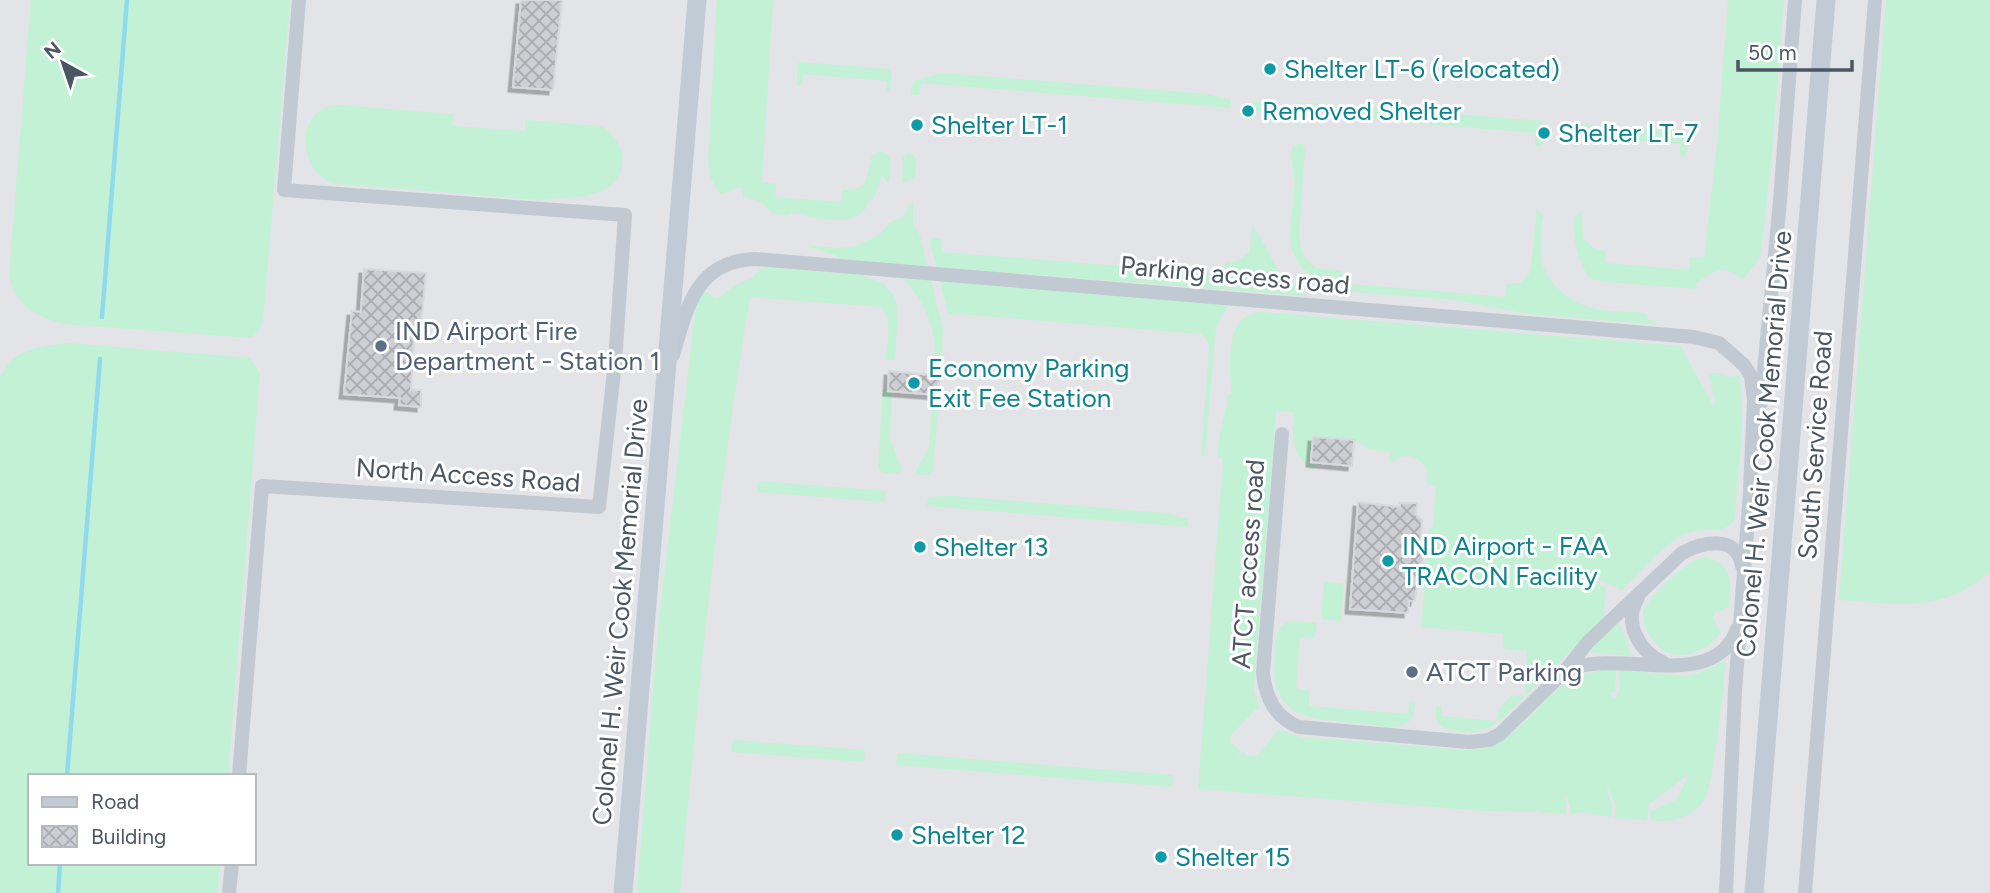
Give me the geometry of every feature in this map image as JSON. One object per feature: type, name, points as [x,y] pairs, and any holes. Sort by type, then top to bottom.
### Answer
[{"type":"street","name":"North Access Road","points":[[239,774],[262,486],[599,507],[615,362],[625,215],[284,190],[299,0]]},
{"type":"street","name":"Colonel H. Weir Cook Memorial Drive","points":[[623,893],[697,0]]},
{"type":"street","points":[[1726,893],[1735,691],[1750,492],[1780,201],[1795,0]]},
{"type":"street","name":"Colonel H. Weir Cook Memorial Drive","points":[[1754,893],[1826,0]]},
{"type":"street","name":"South Service Road","points":[[1805,893],[1875,0]]},
{"type":"street","name":"Parking access road","points":[[664,386],[689,305],[698,287],[719,267],[745,259],[1694,337],[1708,339],[1725,347],[1744,365],[1751,376],[1754,400],[1750,492]]},
{"type":"street","name":"ATCT access road","points":[[1282,434],[1263,673],[1266,694],[1276,712],[1300,727],[1469,742],[1489,740],[1500,734],[1563,672],[1588,642],[1682,553],[1700,545],[1725,544],[1736,549],[1741,558],[1744,577]]},
{"type":"street","points":[[1645,588],[1631,610],[1632,625],[1649,655],[1671,665]]},
{"type":"street","name":"ATCT access road","points":[[1563,672],[1590,663],[1686,666],[1706,662],[1734,637],[1741,617]]},
{"type":"street","points":[[229,893],[232,865]]},
{"type":"shaded area","points":[[0,0],[1990,0],[1990,893],[0,893]]},
{"type":"green space","points":[[31,0],[290,0],[264,310],[262,325],[252,338],[64,324],[44,318],[21,302],[9,274]]},
{"type":"green space","points":[[717,0],[773,0],[762,182],[776,184],[775,197],[841,202],[842,190],[853,190],[865,184],[872,155],[882,151],[890,156],[891,172],[888,183],[882,175],[873,201],[869,199],[860,214],[853,218],[835,220],[790,213],[773,214],[763,203],[743,196],[740,187],[722,194],[718,192],[710,176],[708,159]]},
{"type":"green space","points":[[1728,0],[1784,0],[1771,164],[1758,261],[1743,279],[1730,271],[1720,270],[1697,282],[1698,289],[1604,282],[1589,278],[1579,256],[1574,233],[1574,217],[1582,211],[1583,238],[1594,248],[1605,251],[1605,263],[1689,270],[1690,257],[1704,258],[1717,144]]},
{"type":"green space","points":[[1886,0],[1990,0],[1990,571],[1973,585],[1955,594],[1937,600],[1900,604],[1839,600]]},
{"type":"green space","points":[[800,62],[889,69],[892,73],[890,91],[886,93],[887,81],[803,74],[802,85],[797,86],[797,65]]},
{"type":"green space","points":[[938,74],[1206,94],[1231,100],[1231,108],[921,83],[919,95],[911,95],[915,81]]},
{"type":"green space","points":[[1269,99],[1278,102],[1274,124],[1269,122],[1269,112],[1252,110],[1253,102]]},
{"type":"green space","points":[[1297,102],[1543,121],[1541,146],[1535,145],[1535,133],[1305,114],[1301,114],[1300,124],[1297,126],[1293,122]]},
{"type":"green space","points":[[340,105],[453,114],[453,126],[525,131],[525,120],[598,126],[605,128],[617,141],[623,154],[622,168],[617,180],[605,190],[586,196],[540,200],[331,183],[319,175],[311,164],[306,151],[306,138],[308,126],[315,115],[326,108]]},
{"type":"green space","points":[[1579,124],[1685,132],[1688,135],[1686,155],[1680,156],[1680,144],[1579,136],[1576,148],[1573,147],[1575,127]]},
{"type":"green space","points":[[1302,144],[1305,149],[1299,235],[1301,250],[1316,268],[1342,271],[1342,283],[1505,297],[1506,284],[1520,283],[1529,274],[1537,208],[1544,216],[1541,250],[1543,265],[1550,279],[1564,294],[1584,306],[1596,309],[1646,313],[1648,319],[1660,325],[1529,314],[1456,300],[1341,291],[1320,283],[1302,268],[1292,251],[1290,234],[1295,183],[1291,154],[1293,146]]},
{"type":"green space","points":[[908,153],[913,154],[916,159],[915,178],[902,183],[903,157]]},
{"type":"green space","points":[[913,203],[913,224],[920,235],[927,266],[840,260],[837,256],[804,245],[838,248],[857,246],[879,235],[890,222],[904,216],[909,205]]},
{"type":"green space","points":[[1253,224],[1280,274],[1306,294],[1305,296],[1229,290],[1232,262],[1249,252]]},
{"type":"green space","points":[[932,238],[942,239],[941,252],[1223,274],[1225,262],[1230,262],[1228,290],[937,267],[930,243]]},
{"type":"green space","points":[[763,267],[863,275],[884,284],[894,296],[898,308],[895,360],[885,360],[888,325],[880,307],[750,297],[718,520],[680,893],[637,893],[658,628],[696,305],[704,291],[715,298],[719,297],[750,279]]},
{"type":"green space","points":[[905,280],[931,280],[943,330],[941,376],[935,375],[935,348],[931,324]]},
{"type":"green space","points":[[940,281],[1226,304],[1228,306],[1216,327],[1205,456],[1201,457],[1209,348],[1208,342],[1201,334],[951,315],[948,313]]},
{"type":"green space","points":[[1262,312],[1681,346],[1714,408],[1715,399],[1708,373],[1739,376],[1742,427],[1735,518],[1731,524],[1721,529],[1690,532],[1681,536],[1663,549],[1622,590],[1588,575],[1588,583],[1605,587],[1604,619],[1544,677],[1539,675],[1541,680],[1501,719],[1488,728],[1475,731],[1453,731],[1439,724],[1436,718],[1437,705],[1441,707],[1441,716],[1497,721],[1500,707],[1511,696],[1525,695],[1527,651],[1506,649],[1503,646],[1503,634],[1421,627],[1429,529],[1433,525],[1436,486],[1427,484],[1426,468],[1417,459],[1410,457],[1397,459],[1390,464],[1389,452],[1369,449],[1354,440],[1314,437],[1311,462],[1315,463],[1314,470],[1297,452],[1293,437],[1294,412],[1276,411],[1254,689],[1260,709],[1256,709],[1230,736],[1231,743],[1241,751],[1235,759],[1243,752],[1248,756],[1258,755],[1279,729],[1299,737],[1467,750],[1489,746],[1507,737],[1553,694],[1570,681],[1590,673],[1616,670],[1615,691],[1610,693],[1613,699],[1620,690],[1618,670],[1685,676],[1699,673],[1725,661],[1711,776],[1704,800],[1694,811],[1673,820],[1651,820],[1651,811],[1676,800],[1690,773],[1649,804],[1647,820],[1615,818],[1616,807],[1608,788],[1612,806],[1611,817],[1576,812],[1572,815],[1566,795],[1566,814],[1540,812],[1539,809],[1536,812],[1487,811],[1198,789],[1223,460],[1217,456],[1228,394],[1231,394],[1231,345],[1242,320]]},
{"type":"green space","points":[[69,343],[250,358],[260,373],[228,774],[28,774],[28,865],[220,865],[218,893],[0,893],[0,376],[16,357],[53,345]]},
{"type":"green space","points":[[883,389],[892,391],[890,439],[902,470],[898,474],[883,473],[878,468]]},
{"type":"green space","points":[[933,395],[939,396],[933,469],[930,475],[917,475],[916,470],[929,448]]},
{"type":"green space","points":[[758,481],[886,491],[885,502],[757,492]]},
{"type":"green space","points":[[953,496],[1167,513],[1187,519],[1188,527],[926,506],[929,497]]},
{"type":"green space","points":[[1705,557],[1721,564],[1730,582],[1729,607],[1715,613],[1713,618],[1721,633],[1695,652],[1675,655],[1666,652],[1648,633],[1644,609],[1680,571],[1697,559]]},
{"type":"green space","points":[[1324,582],[1344,583],[1341,621],[1321,619]]},
{"type":"green space","points":[[1291,621],[1317,623],[1315,637],[1300,638],[1296,688],[1309,691],[1309,706],[1408,714],[1413,701],[1414,710],[1409,722],[1388,727],[1323,720],[1295,711],[1285,703],[1278,690],[1275,673],[1275,646],[1280,629]]},
{"type":"green space","points":[[1619,622],[1632,656],[1589,652],[1589,650]]},
{"type":"green space","points":[[733,740],[865,750],[864,762],[731,752]]},
{"type":"green space","points":[[897,753],[1173,775],[1172,787],[896,765]]},
{"type":"building","points":[[521,0],[562,0],[553,90],[513,87]]},
{"type":"building","name":"IND Airport Fire Department - Station 1","points":[[364,269],[426,273],[420,334],[414,334],[411,390],[421,390],[421,407],[399,405],[400,398],[344,394],[352,311],[361,312]]},
{"type":"building","name":"Economy Parking Exit Fee Station","points":[[889,371],[940,376],[938,395],[888,391]]},
{"type":"building","points":[[1313,437],[1354,440],[1352,466],[1311,462]]},
{"type":"building","name":"IND Airport - FAA TRACON Facility","points":[[1358,502],[1400,507],[1400,503],[1417,503],[1416,515],[1422,520],[1420,546],[1424,546],[1421,576],[1418,575],[1415,601],[1409,601],[1408,613],[1350,609]]},
{"type":"waterway","points":[[102,317],[127,0]]},
{"type":"waterway","points":[[67,774],[100,359]]},
{"type":"waterway","points":[[58,893],[60,865]]},
{"type":"place","name":"Shelter LT-6 (relocated)","points":[[1270,69]]},
{"type":"place","name":"Removed Shelter","points":[[1248,111]]},
{"type":"place","name":"Shelter LT-1","points":[[917,125]]},
{"type":"place","name":"Shelter LT-7","points":[[1544,133]]},
{"type":"place","name":"IND Airport Fire Department - Station 1","points":[[381,346]]},
{"type":"place","name":"Economy Parking Exit Fee Station","points":[[914,383]]},
{"type":"place","name":"Shelter 13","points":[[920,547]]},
{"type":"place","name":"IND Airport - FAA TRACON Facility","points":[[1388,561]]},
{"type":"place","name":"ATCT Parking","points":[[1412,672]]},
{"type":"place","name":"Shelter 12","points":[[897,835]]},
{"type":"place","name":"Shelter 15","points":[[1161,857]]}]
